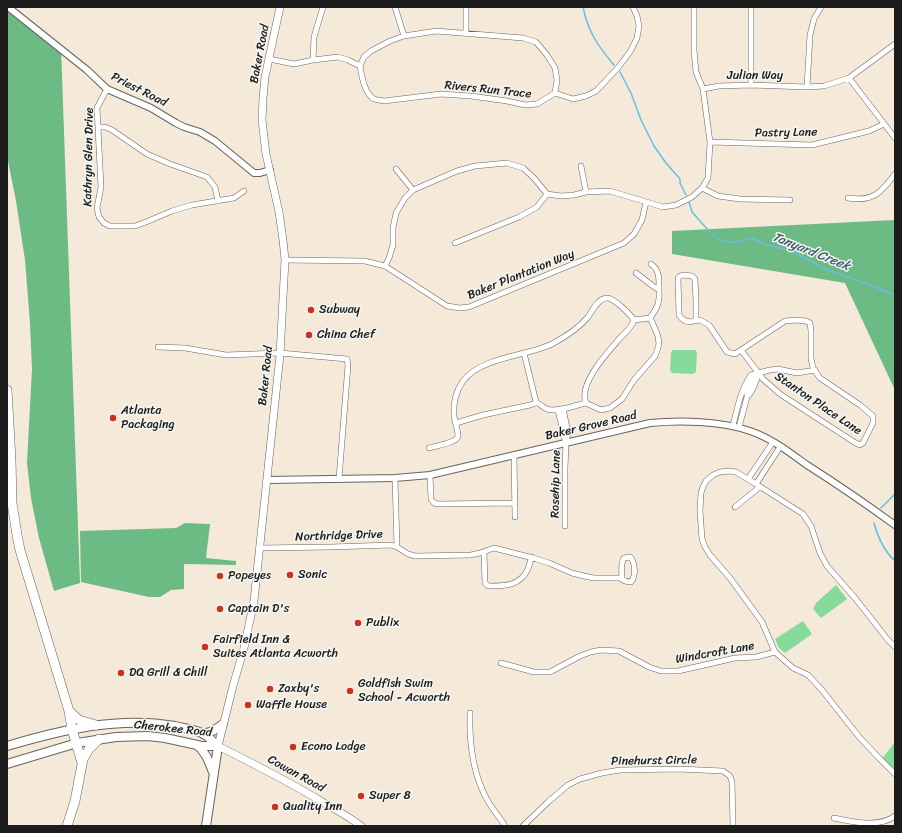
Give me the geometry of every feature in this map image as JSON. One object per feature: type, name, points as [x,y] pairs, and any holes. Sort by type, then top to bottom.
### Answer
[{"type":"highway","points":[[7,390],[11,489],[14,518],[20,550],[69,711],[72,729],[82,763]]},
{"type":"highway","points":[[69,711],[79,720],[96,726]]},
{"type":"highway","points":[[67,826],[75,801],[82,763],[89,749],[99,739]]},
{"type":"main road","name":"Baker Road","points":[[218,746],[244,648],[254,601],[280,353],[285,260],[280,218],[264,140],[262,120],[265,84],[280,7]]},
{"type":"main road","name":"Cherokee Road","points":[[7,746],[72,729],[124,723],[148,723],[179,727],[204,734],[218,746]]},
{"type":"main road","points":[[204,734],[213,731],[223,724]]},
{"type":"main road","name":"Cherokee Road","points":[[7,764],[77,743],[116,736],[148,736],[202,746],[218,746]]},
{"type":"main road","points":[[197,745],[205,754],[214,774]]},
{"type":"main road","points":[[206,826],[218,746]]},
{"type":"main road","name":"Cowan Road","points":[[218,746],[303,790],[361,826]]},
{"type":"street","name":"Priest Road","points":[[8,7],[87,70],[106,89],[151,108],[184,127],[200,132],[254,173],[270,170]]},
{"type":"street","points":[[313,60],[314,38],[323,7]]},
{"type":"street","points":[[395,7],[404,36]]},
{"type":"street","points":[[466,7],[466,33]]},
{"type":"street","points":[[269,59],[294,64],[338,57],[360,66],[364,56],[390,41],[404,36],[436,31],[523,38],[536,42],[547,55],[554,68],[557,80],[555,93],[573,99],[586,96],[596,90],[617,69],[630,52],[637,38],[639,26],[633,7]]},
{"type":"street","points":[[385,266],[393,245],[393,228],[396,213],[405,198],[413,190],[457,171],[475,166],[507,163],[523,168],[534,178],[547,194],[561,196],[586,192],[610,191],[663,207],[676,205],[692,196],[702,188],[708,178],[710,142],[703,89],[696,72],[694,50],[694,7]]},
{"type":"street","points":[[751,7],[751,85]]},
{"type":"street","points":[[807,87],[810,35],[814,19],[821,7]]},
{"type":"street","name":"Julian Way","points":[[703,89],[719,86],[751,85],[807,87],[824,86],[849,78],[895,44]]},
{"type":"street","name":"Rivers Run Trace","points":[[360,66],[364,84],[370,94],[375,99],[384,101],[441,94],[470,96],[525,105],[537,104],[555,93]]},
{"type":"street","points":[[849,78],[895,138]]},
{"type":"street","name":"Kathryn Glen Drive","points":[[106,89],[97,108],[101,187],[97,208],[99,217],[104,223],[110,226],[135,226],[192,205],[234,198],[244,191]]},
{"type":"street","name":"Pastry Lane","points":[[710,142],[812,145],[869,131],[884,124]]},
{"type":"street","points":[[98,127],[105,127],[112,130],[147,154],[207,177],[215,187],[218,201]]},
{"type":"street","points":[[581,166],[586,192]]},
{"type":"street","points":[[396,169],[413,190]]},
{"type":"street","points":[[848,198],[859,200],[875,196],[895,174]]},
{"type":"street","points":[[702,188],[718,196],[740,199],[790,200]]},
{"type":"street","points":[[455,244],[537,207],[547,194]]},
{"type":"street","name":"Baker Plantation Way","points":[[285,260],[365,261],[385,266],[447,306],[460,308],[469,307],[624,243],[634,234],[642,220],[646,202]]},
{"type":"street","points":[[634,320],[650,318],[659,304],[660,290],[658,271],[651,264]]},
{"type":"street","points":[[636,273],[660,290]]},
{"type":"street","points":[[694,321],[696,319],[695,279],[692,276],[683,275],[678,278],[679,316],[682,320],[686,322],[691,322],[700,320],[709,325],[727,352],[735,354],[740,350],[785,321],[806,321],[810,324],[810,358],[815,370],[797,373],[778,369],[758,374],[740,350]]},
{"type":"street","points":[[429,448],[457,439],[458,437],[454,411],[457,393],[469,374],[491,363],[551,345],[580,325],[588,317],[600,300],[605,298],[610,298],[634,320]]},
{"type":"street","points":[[524,353],[536,402],[546,409],[560,409],[586,402],[601,410],[610,408],[622,399],[634,380],[655,356],[659,344],[658,336],[650,318]]},
{"type":"street","points":[[586,402],[584,399],[585,390],[598,364],[632,325],[634,320]]},
{"type":"street","points":[[158,347],[185,348],[226,355],[280,353],[347,359],[348,365],[339,479]]},
{"type":"street","name":"Stanton Place Lane","points":[[758,374],[780,394],[860,445],[873,423],[873,416],[860,405],[820,378],[815,370]]},
{"type":"street","name":"Stanton Place Lane","points":[[736,427],[747,397],[747,391],[758,374]]},
{"type":"street","name":"Stanton Place Lane","points":[[736,427],[738,405],[748,380],[751,375],[758,374]]},
{"type":"street","points":[[456,422],[530,405],[536,402]]},
{"type":"street","name":"Rosehip Lane","points":[[560,409],[568,432],[566,443],[565,526]]},
{"type":"street","name":"Baker Grove Road","points":[[267,480],[395,478],[430,475],[633,427],[657,423],[688,422],[719,424],[736,427],[755,433],[772,442],[871,507],[895,525]]},
{"type":"street","points":[[748,479],[772,442]]},
{"type":"street","points":[[735,507],[756,490],[780,447]]},
{"type":"street","points":[[514,456],[515,517]]},
{"type":"street","points":[[895,647],[827,566],[820,553],[811,526],[805,516],[736,472],[723,472],[713,476],[704,484],[700,496],[702,539],[710,555],[730,578],[762,622],[775,652],[794,668],[808,675],[818,685],[860,738],[895,774]]},
{"type":"street","points":[[430,475],[431,499],[434,503],[514,502]]},
{"type":"street","name":"Northridge Drive","points":[[260,548],[391,545],[397,547],[395,478]]},
{"type":"street","points":[[397,547],[408,554],[415,556],[471,555],[494,548],[532,557],[572,573],[594,578],[620,578],[626,582],[631,582],[633,579],[634,563],[630,557],[624,558],[622,561],[622,579]]},
{"type":"street","points":[[484,552],[485,583],[489,586],[507,586],[514,583],[528,570],[532,557]]},
{"type":"street","name":"Windcroft Lane","points":[[501,663],[534,672],[550,672],[580,656],[601,650],[619,651],[649,667],[661,671],[678,671],[735,658],[756,657],[775,652]]},
{"type":"street","points":[[470,713],[469,733],[471,750],[480,786],[489,803],[506,826]]},
{"type":"street","name":"Pinehurst Circle","points":[[523,826],[568,785],[580,779],[620,770],[678,769],[723,771],[730,776],[732,782],[733,826]]},
{"type":"street","points":[[834,818],[853,823],[876,823],[888,821],[895,816]]},
{"type":"green space","points":[[7,9],[61,47],[80,583],[54,591],[39,538],[31,498],[27,463],[32,369],[30,323],[25,260],[7,156]]},
{"type":"green space","points":[[895,220],[895,390],[845,283],[672,254],[672,231]]},
{"type":"green space","points":[[673,350],[695,350],[697,352],[696,372],[693,374],[672,373],[670,370],[671,352]]},
{"type":"green space","points":[[185,523],[210,524],[206,558],[236,561],[236,565],[184,564],[184,589],[171,590],[160,597],[149,597],[81,582],[80,531],[176,528]]},
{"type":"green space","points":[[836,585],[847,599],[821,618],[813,609],[816,603]]},
{"type":"green space","points":[[803,621],[812,634],[785,653],[779,648],[775,639]]},
{"type":"green space","points":[[895,742],[895,771],[881,760]]},
{"type":"waterway","name":"Tanyard Creek","points":[[583,7],[594,38],[614,65]]},
{"type":"waterway","name":"Tanyard Creek","points":[[620,72],[631,93],[641,120],[654,146],[680,179],[680,183],[686,195]]},
{"type":"waterway","name":"Tanyard Creek","points":[[689,202],[692,212],[708,230],[721,241],[736,242],[751,238],[764,244],[792,251],[823,268],[895,295]]},
{"type":"waterway","name":"Tanyard Creek","points":[[881,508],[895,494]]},
{"type":"waterway","name":"Tanyard Creek","points":[[874,523],[882,544],[895,561]]},
{"type":"place","name":"Subway","points":[[311,310]]},
{"type":"place","name":"China Chef","points":[[309,335]]},
{"type":"place","name":"Atlanta Packaging","points":[[113,418]]},
{"type":"place","name":"Sonic","points":[[290,575]]},
{"type":"place","name":"Popeyes","points":[[220,576]]},
{"type":"place","name":"Captain D's","points":[[220,609]]},
{"type":"place","name":"Publix","points":[[358,623]]},
{"type":"place","name":"Fairfield Inn & Suites Atlanta Acworth","points":[[205,647]]},
{"type":"place","name":"DQ Grill & Chill","points":[[121,673]]},
{"type":"place","name":"Zaxby's","points":[[270,689]]},
{"type":"place","name":"Goldfish Swim School - Acworth","points":[[350,691]]},
{"type":"place","name":"Waffle House","points":[[248,705]]},
{"type":"place","name":"Econo Lodge","points":[[293,747]]},
{"type":"place","name":"Super 8","points":[[361,796]]},
{"type":"place","name":"Quality Inn","points":[[275,807]]}]
